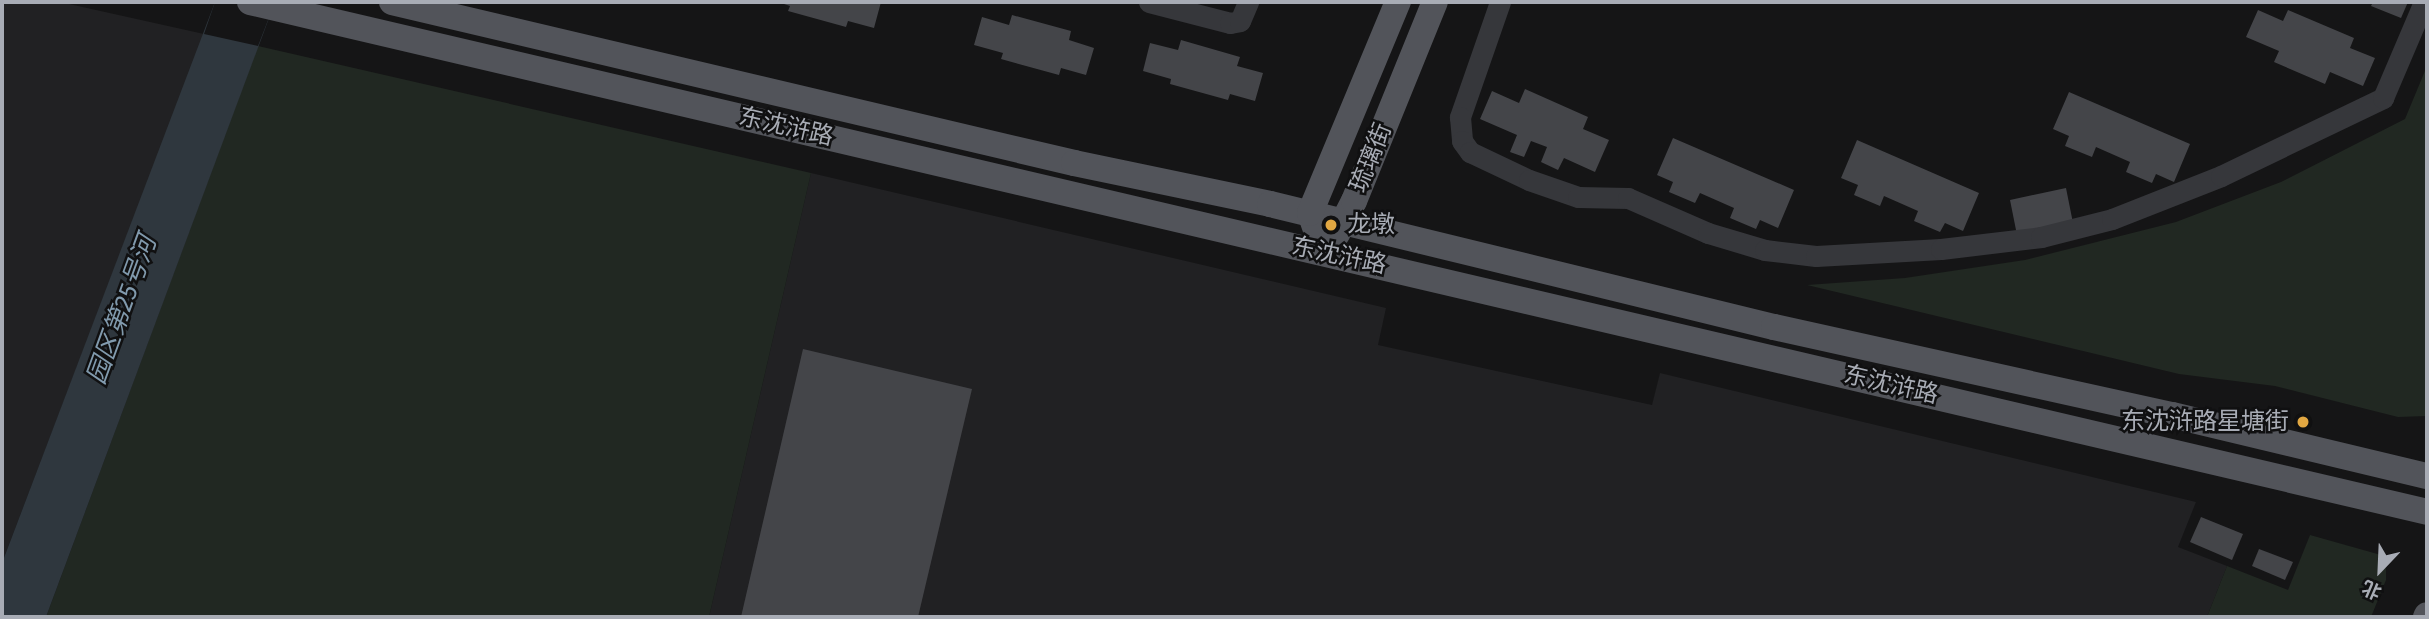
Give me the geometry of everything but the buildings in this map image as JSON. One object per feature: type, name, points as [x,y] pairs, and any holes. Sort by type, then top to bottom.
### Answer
[{"type":"main road","name":"东沈浒路","points":[[392,2],[1074,163],[1345,221],[1774,327],[2172,415],[2427,477]]},
{"type":"main road","name":"琉璃街","points":[[1310,214],[1398,2]]},
{"type":"main road","name":"琉璃街","points":[[1325,254],[1345,221],[1435,2]]},
{"type":"main road","name":"东沈浒路","points":[[261,4],[2427,512]]},
{"type":"main road","points":[[1310,214],[1325,254]]},
{"type":"street","points":[[1149,2],[1230,23],[1240,20],[1248,2]]},
{"type":"street","points":[[1500,2],[1460,117],[1462,141],[1470,152],[1529,180],[1578,197],[1628,198],[1708,233],[1765,250],[1816,256],[1941,249],[2042,237],[2112,219],[2221,176],[2383,98],[2424,2]]},
{"type":"shaded area","points":[[2,2],[60,2],[204,34],[2,563]]},
{"type":"shaded area","points":[[258,46],[811,173],[709,617],[46,617]]},
{"type":"shaded area","points":[[2427,66],[2427,416],[2398,417],[2275,386],[2179,374],[1807,285],[1905,278],[2025,260],[2176,222],[2281,182],[2405,119]]},
{"type":"shaded area","points":[[811,173],[1386,308],[1378,345],[1652,405],[1660,373],[2196,502],[2178,547],[2227,566],[2207,617],[709,617]]},
{"type":"shaded area","points":[[2310,535],[2381,555],[2386,569],[2386,580],[2371,617],[2207,617],[2227,566],[2288,590]]},
{"type":"water","name":"园区第25号河","points":[[215,2],[275,2],[46,617],[2,617],[2,563]]},
{"type":"pier","points":[[215,2],[275,2],[258,46],[204,34]]},
{"type":"place","name":"龙墩","points":[[1331,225]]},
{"type":"place","name":"东沈浒路星塘街","points":[[2303,422]]}]
